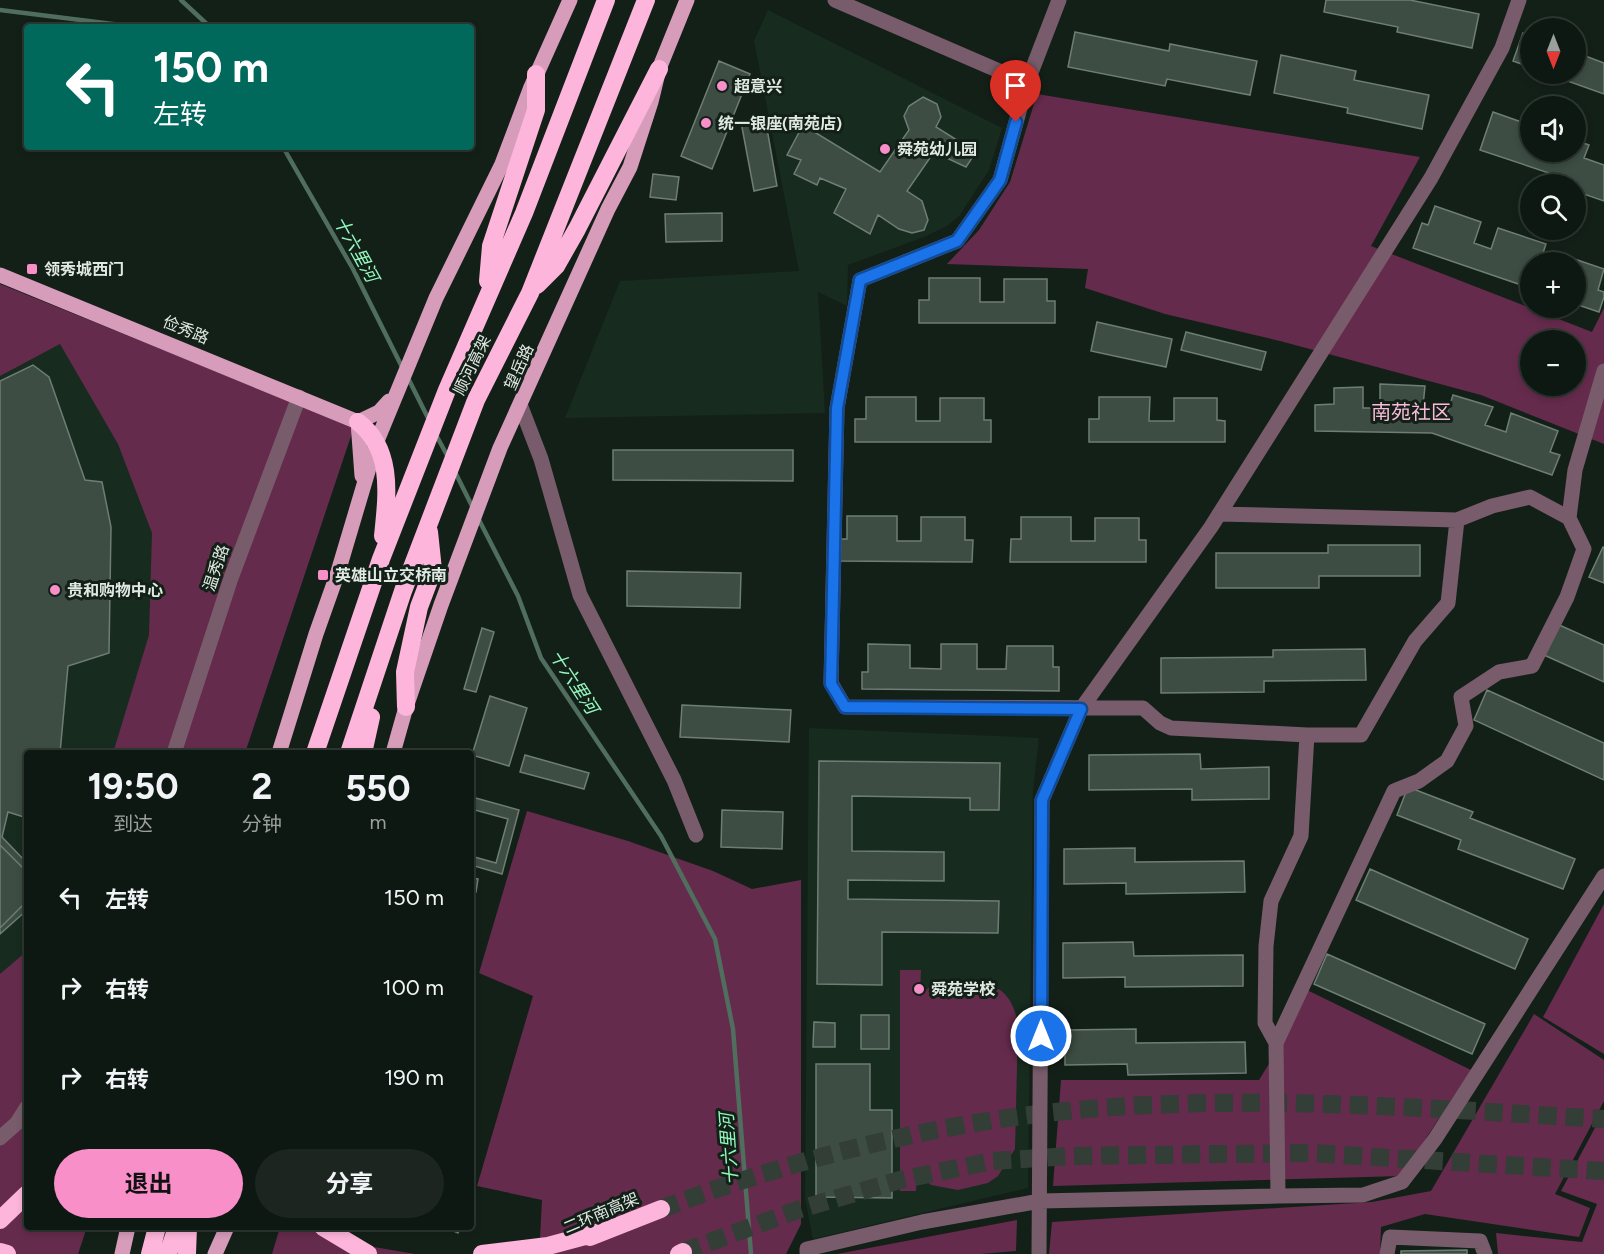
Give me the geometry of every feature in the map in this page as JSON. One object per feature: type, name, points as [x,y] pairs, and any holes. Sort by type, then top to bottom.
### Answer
[{"type":"highway","name":"顺河高架","points":[[316,750],[380,566],[447,390],[524,213],[606,0]]},
{"type":"highway","name":"顺河高架","points":[[350,750],[375,682],[403,591],[431,523],[476,400],[530,293],[646,0]]},
{"type":"highway","points":[[530,293],[556,266],[658,69]]},
{"type":"highway","points":[[487,296],[491,246],[536,110],[536,74]]},
{"type":"highway","points":[[358,422],[370,431],[377,441],[388,477],[380,566]]},
{"type":"highway","points":[[406,707],[405,672],[420,607],[433,570],[431,523]]},
{"type":"highway","points":[[364,750],[369,734],[375,682]]},
{"type":"highway","points":[[0,1220],[24,1197]]},
{"type":"highway","name":"二环南高架","points":[[556,1254],[600,1232],[661,1209]]},
{"type":"highway","points":[[150,1254],[156,1230]]},
{"type":"highway","points":[[168,1254],[176,1230]]},
{"type":"highway","points":[[187,1254],[188,1230]]},
{"type":"highway","points":[[328,1230],[368,1254]]},
{"type":"highway","points":[[483,1254],[548,1246],[600,1232]]},
{"type":"highway","points":[[0,1251],[7,1254]]},
{"type":"main road","points":[[280,750],[377,441],[436,298],[502,164],[536,74],[570,0]]},
{"type":"main road","name":"望岳路","points":[[394,750],[406,707],[460,552],[500,448],[521,407],[608,209],[630,167],[651,102],[658,69],[687,0]]},
{"type":"main road","name":"俭秀路","points":[[0,274],[358,422]]},
{"type":"main road","points":[[363,488],[358,422],[379,412],[396,392]]},
{"type":"main road","points":[[122,1254],[127,1230]]},
{"type":"main road","points":[[215,1254],[226,1230]]},
{"type":"street","points":[[835,0],[1027,83]]},
{"type":"street","points":[[1059,0],[1027,83],[1000,180],[957,241],[860,280],[837,408],[831,684],[845,707],[1143,708],[1160,723],[1172,728],[1307,735],[1361,735],[1415,641],[1448,603],[1457,519]]},
{"type":"street","points":[[1040,1254],[1042,800],[1081,709],[1219,514],[1431,178],[1502,48],[1519,0]]},
{"type":"street","points":[[1278,1196],[1276,1043],[1394,791],[1419,781],[1447,761],[1466,726],[1461,697],[1499,672],[1532,666],[1567,597],[1584,549],[1569,518],[1575,470],[1604,371]]},
{"type":"street","name":"温秀路","points":[[175,750],[231,578],[298,397]]},
{"type":"street","points":[[521,407],[542,459],[580,595],[674,780],[696,835]]},
{"type":"street","points":[[1219,514],[1457,519],[1492,506],[1530,497],[1569,518]]},
{"type":"street","points":[[1276,1043],[1265,1023],[1266,946],[1271,901],[1301,836],[1307,735]]},
{"type":"street","points":[[807,1254],[807,1249],[922,1222],[1040,1201],[1363,1195],[1402,1182],[1435,1139],[1604,876]]},
{"type":"street","points":[[0,1138],[17,1123],[24,1112]]},
{"type":"street","points":[[1387,1254],[1390,1237],[1480,1240],[1485,1254]]},
{"type":"shaded area","points":[[768,10],[1002,128],[989,170],[960,215],[947,226],[924,237],[848,265],[847,306],[818,292],[825,413],[565,418],[620,281],[799,271],[754,41]]},
{"type":"shaded area","points":[[1037,94],[1420,157],[1371,246],[1520,304],[1520,318],[1556,318],[1592,332],[1604,308],[1604,444],[1481,395],[1280,341],[1165,314],[1085,288],[1088,269],[947,264],[979,230],[1010,182]]},
{"type":"shaded area","points":[[0,284],[354,427],[246,750],[114,750],[149,635],[152,533],[118,444],[60,344],[0,376]]},
{"type":"shaded area","points":[[0,296],[348,435],[227,750],[24,750],[24,1157],[0,1177]]},
{"type":"shaded area","name":"舜苑学校","points":[[809,728],[1039,738],[1033,790],[1028,1188],[813,1239],[805,1198]]},
{"type":"shaded area","points":[[527,811],[628,841],[713,871],[752,889],[801,880],[801,1224],[786,1254],[524,1254],[540,1238],[542,1200],[477,1186],[533,996],[479,973]]},
{"type":"shaded area","points":[[1604,904],[1604,1054],[1543,1017]]},
{"type":"shaded area","points":[[24,954],[24,1230],[86,1230],[78,1254],[0,1254],[0,974]]},
{"type":"shaded area","points":[[900,970],[921,970],[920,997],[930,986],[960,983],[986,984],[997,988],[1013,1007],[1018,1024],[1015,1149],[998,1176],[988,1183],[958,1190],[931,1185],[917,1174],[916,1191],[900,1191]]},
{"type":"shaded area","points":[[1307,990],[1471,1070],[1401,1176],[1053,1186],[1061,1080],[1259,1080],[1283,1041]]},
{"type":"shaded area","points":[[1534,1014],[1604,1060],[1604,1101],[1555,1194],[1590,1208],[1579,1237],[1425,1214],[1381,1227],[1380,1254],[1049,1254],[1052,1222],[1372,1202],[1431,1191]]},
{"type":"shaded area","points":[[1604,1111],[1604,1254],[1498,1254],[1496,1233],[1582,1242],[1597,1204],[1561,1191]]},
{"type":"shaded area","points":[[1017,1220],[1016,1251],[981,1254],[837,1254]]},
{"type":"shaded area","points":[[279,1230],[343,1230],[374,1247],[415,1254],[272,1254]]},
{"type":"building","points":[[1326,0],[1410,0],[1479,14],[1472,48],[1397,32],[1398,27],[1324,12]]},
{"type":"building","points":[[1075,32],[1169,51],[1170,44],[1257,61],[1250,95],[1167,79],[1165,86],[1068,67]]},
{"type":"building","points":[[1520,41],[1520,63],[1513,61]]},
{"type":"building","points":[[1281,55],[1356,71],[1354,80],[1429,95],[1422,129],[1347,113],[1348,108],[1274,93]]},
{"type":"building","points":[[1586,56],[1604,63],[1604,94],[1576,84],[1586,84]]},
{"type":"building","points":[[719,61],[750,74],[712,169],[681,156]]},
{"type":"building","points":[[923,97],[937,104],[941,117],[936,127],[976,152],[966,167],[934,152],[907,191],[922,201],[928,220],[924,230],[912,233],[899,229],[878,215],[870,234],[834,213],[846,189],[820,178],[817,185],[794,174],[801,160],[787,155],[803,125],[880,172],[909,130],[904,116],[909,106]]},
{"type":"building","points":[[1493,112],[1520,121],[1520,162],[1586,162],[1586,159],[1604,165],[1604,201],[1586,195],[1586,174],[1552,174],[1480,150]]},
{"type":"building","points":[[765,117],[777,186],[754,191],[741,122]]},
{"type":"building","points":[[653,174],[679,177],[676,200],[650,197]]},
{"type":"building","points":[[1435,206],[1481,222],[1474,243],[1491,249],[1498,228],[1520,235],[1520,240],[1534,240],[1546,244],[1543,252],[1520,252],[1520,285],[1413,248],[1422,223],[1428,225]]},
{"type":"building","points":[[722,213],[722,241],[666,242],[665,214]]},
{"type":"building","points":[[1586,263],[1604,269],[1598,290],[1604,292],[1599,312],[1586,308]]},
{"type":"building","points":[[929,278],[980,278],[980,302],[1004,302],[1004,279],[1047,279],[1047,301],[1055,301],[1055,323],[919,323],[919,300],[929,300]]},
{"type":"building","points":[[1097,322],[1172,339],[1166,367],[1091,351]]},
{"type":"building","points":[[1186,332],[1266,352],[1261,370],[1181,350]]},
{"type":"building","name":"贵和购物中心","points":[[33,365],[49,377],[85,480],[102,482],[111,527],[109,653],[68,666],[60,750],[24,750],[24,817],[8,812],[2,837],[24,860],[24,913],[0,934],[0,381]]},
{"type":"building","points":[[1380,384],[1425,386],[1422,416],[1445,420],[1453,395],[1493,407],[1485,425],[1506,432],[1511,413],[1558,431],[1550,452],[1560,455],[1552,475],[1432,433],[1315,431],[1315,405],[1334,404],[1334,388],[1363,387],[1363,408],[1380,408]]},
{"type":"building","points":[[866,397],[916,397],[916,421],[940,421],[940,398],[984,398],[984,420],[991,420],[991,442],[855,442],[855,419],[866,419]]},
{"type":"building","points":[[1099,397],[1150,397],[1149,421],[1174,421],[1174,398],[1217,398],[1217,420],[1225,421],[1225,442],[1089,442],[1089,419],[1099,419]]},
{"type":"building","points":[[613,450],[793,450],[793,481],[613,480]]},
{"type":"building","points":[[847,516],[897,516],[897,541],[921,541],[921,517],[965,517],[965,540],[973,540],[972,562],[836,561],[836,539],[847,539]]},
{"type":"building","points":[[1021,517],[1071,517],[1071,541],[1095,541],[1095,518],[1139,518],[1139,540],[1146,540],[1146,562],[1010,562],[1011,539],[1021,539]]},
{"type":"building","points":[[1328,545],[1420,545],[1420,576],[1319,576],[1319,588],[1216,588],[1216,553],[1328,553]]},
{"type":"building","points":[[1604,547],[1604,583],[1589,577]]},
{"type":"building","points":[[627,571],[741,573],[740,608],[627,606]]},
{"type":"building","points":[[1557,624],[1604,645],[1604,682],[1544,655]]},
{"type":"building","points":[[482,628],[494,632],[476,692],[464,689]]},
{"type":"building","points":[[868,644],[910,645],[910,668],[941,669],[941,644],[977,644],[977,669],[1006,669],[1007,646],[1053,646],[1053,667],[1059,667],[1059,691],[862,689],[862,672],[868,672]]},
{"type":"building","points":[[1365,649],[1366,680],[1264,681],[1264,692],[1161,693],[1161,658],[1273,657],[1273,650]]},
{"type":"building","points":[[1487,690],[1604,743],[1604,780],[1474,720]]},
{"type":"building","points":[[490,696],[527,708],[509,766],[474,756],[474,750]]},
{"type":"building","points":[[682,705],[791,710],[789,742],[680,737]]},
{"type":"building","points":[[1200,754],[1201,769],[1269,767],[1269,799],[1192,800],[1192,789],[1089,790],[1089,755]]},
{"type":"building","points":[[525,755],[589,773],[584,789],[520,772]]},
{"type":"building","points":[[819,761],[1000,763],[999,810],[970,810],[970,798],[852,796],[852,851],[944,852],[944,881],[848,880],[848,899],[999,901],[998,933],[882,932],[882,985],[817,984]]},
{"type":"building","points":[[1408,787],[1473,812],[1470,818],[1575,859],[1563,889],[1458,849],[1461,840],[1397,815]]},
{"type":"building","points":[[474,798],[519,810],[502,874],[474,866],[474,857],[496,863],[508,819],[474,810]]},
{"type":"building","points":[[722,810],[783,812],[782,849],[721,847]]},
{"type":"building","points":[[0,845],[24,869],[24,904],[0,928]]},
{"type":"building","points":[[1135,848],[1135,862],[1244,861],[1245,892],[1126,894],[1126,883],[1064,884],[1064,849]]},
{"type":"building","points":[[1370,869],[1528,939],[1515,969],[1356,900]]},
{"type":"building","points":[[474,878],[478,879],[476,892],[474,892]]},
{"type":"building","points":[[1133,942],[1134,956],[1243,955],[1243,986],[1125,987],[1125,977],[1063,978],[1063,943]]},
{"type":"building","points":[[1327,954],[1485,1024],[1472,1054],[1314,984]]},
{"type":"building","points":[[861,1015],[889,1015],[889,1049],[861,1049]]},
{"type":"building","points":[[814,1022],[835,1023],[835,1047],[813,1047]]},
{"type":"building","points":[[1136,1029],[1136,1043],[1245,1042],[1246,1073],[1128,1075],[1127,1064],[1065,1065],[1065,1030]]},
{"type":"building","points":[[816,1064],[870,1064],[870,1110],[892,1110],[892,1198],[816,1197]]},
{"type":"building","points":[[1467,1250],[1467,1254],[1401,1254],[1401,1251]]},
{"type":"waterway","points":[[181,0],[207,24]]},
{"type":"waterway","name":"十六里河","points":[[0,10],[113,24]]},
{"type":"waterway","name":"十六里河","points":[[285,150],[353,269],[403,369]]},
{"type":"waterway","name":"十六里河","points":[[407,376],[429,420]]},
{"type":"waterway","name":"十六里河","points":[[435,433],[448,457]]},
{"type":"waterway","name":"十六里河","points":[[454,470],[473,508]]},
{"type":"waterway","name":"十六里河","points":[[478,518],[518,596],[541,658],[661,836],[715,939],[733,1029],[751,1254]]},
{"type":"tunnel","points":[[661,1209],[768,1172],[877,1143],[932,1131],[1044,1113],[1163,1104],[1289,1103],[1604,1119]]},
{"type":"tunnel","points":[[683,1252],[800,1209],[900,1180],[992,1161],[1069,1156],[1309,1153],[1604,1171]]},
{"type":"place","name":"超意兴","points":[[722,86]]},
{"type":"place","name":"统一银座(南苑店)","points":[[706,123]]},
{"type":"place","name":"舜苑幼儿园","points":[[885,149]]},
{"type":"place","name":"领秀城西门","points":[[32,269]]},
{"type":"place","name":"英雄山立交桥南","points":[[323,575]]},
{"type":"place","name":"贵和购物中心","points":[[55,590]]},
{"type":"place","name":"舜苑学校","points":[[919,989]]},
{"type":"district","name":"南苑社区","points":[[1411,412]]},
{"type":"route","points":[[1016,122],[1000,180],[957,241],[860,280],[837,408],[831,684],[845,707],[1081,709],[1042,800],[1041,1036]]}]
